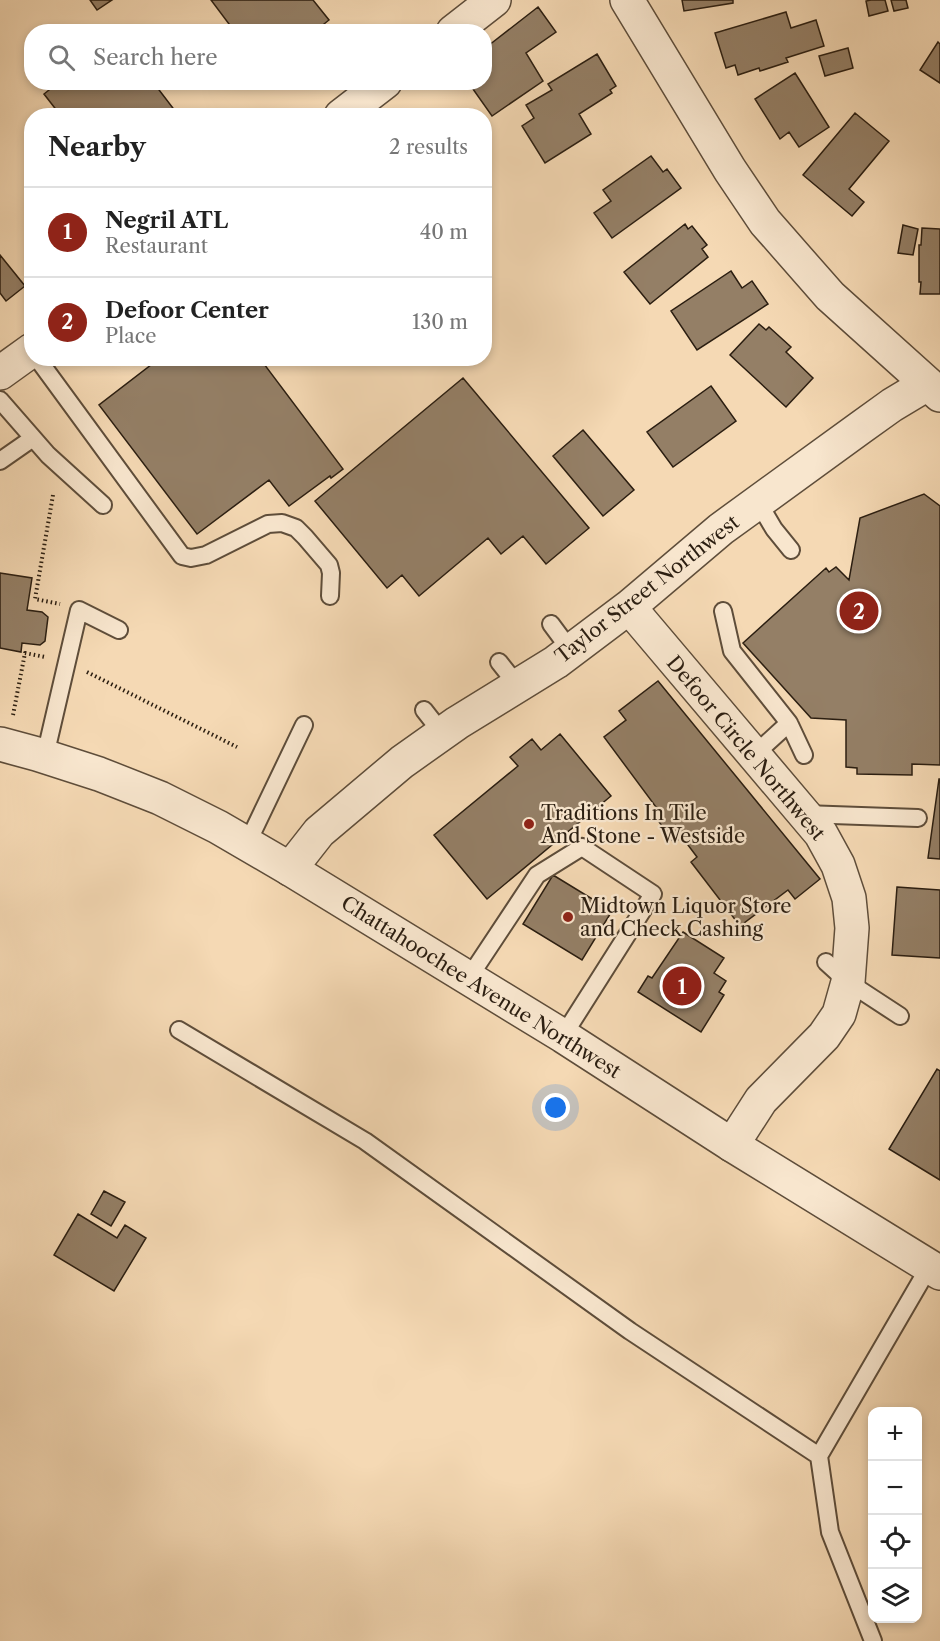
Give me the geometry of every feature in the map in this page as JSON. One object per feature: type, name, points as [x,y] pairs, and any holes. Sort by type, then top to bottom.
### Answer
[{"type":"street","points":[[464,24],[495,0]]},
{"type":"street","points":[[627,0],[730,170],[765,222],[830,296],[933,390]]},
{"type":"street","points":[[356,108],[376,90]]},
{"type":"street","points":[[0,373],[24,355]]},
{"type":"street","name":"Taylor Street Northwest","points":[[290,869],[318,832],[402,762],[433,722],[509,674],[556,662],[629,607],[721,529],[758,502],[876,417],[933,390]]},
{"type":"street","name":"Defoor Circle Northwest","points":[[629,607],[821,834],[838,865],[849,898],[852,928],[837,972],[839,1014],[824,1036],[761,1100],[732,1144]]},
{"type":"street","name":"Chattahoochee Avenue Northwest","points":[[0,744],[99,774],[160,798],[247,843],[563,1036],[935,1270]]},
{"type":"lane","points":[[43,366],[182,556],[191,558],[206,555],[268,524],[282,523],[296,528],[328,565],[331,573],[330,596]]},
{"type":"lane","points":[[0,400],[48,455],[103,505]]},
{"type":"lane","points":[[0,461],[33,438]]},
{"type":"lane","points":[[758,502],[774,529],[791,550]]},
{"type":"lane","points":[[45,756],[72,608],[119,630]]},
{"type":"lane","points":[[723,611],[732,651],[789,723],[804,755]]},
{"type":"lane","points":[[550,624],[571,651]]},
{"type":"lane","points":[[754,754],[789,723]]},
{"type":"lane","points":[[247,843],[304,725]]},
{"type":"lane","points":[[803,814],[918,819]]},
{"type":"lane","points":[[468,979],[537,875],[582,847],[653,894],[563,1036]]},
{"type":"lane","points":[[837,972],[900,1016]]},
{"type":"lane","points":[[179,1030],[365,1141],[630,1331],[819,1456]]},
{"type":"lane","points":[[873,1641],[830,1532],[819,1456],[935,1270]]},
{"type":"path","points":[[53,495],[35,599],[72,608]]},
{"type":"path","points":[[14,715],[26,653],[55,659]]},
{"type":"path","points":[[81,669],[237,747]]},
{"type":"building","points":[[90,0],[112,0],[97,10]]},
{"type":"building","points":[[211,0],[313,0],[329,20],[324,24],[229,24]]},
{"type":"building","points":[[682,0],[733,0],[733,3],[684,11]]},
{"type":"building","points":[[885,0],[888,11],[869,16],[866,1]]},
{"type":"building","points":[[891,0],[906,0],[908,8],[894,11]]},
{"type":"building","points":[[538,7],[556,32],[526,53],[543,81],[492,116],[492,108],[486,108],[474,90],[492,90],[492,43]]},
{"type":"building","points":[[786,12],[791,28],[816,20],[824,46],[786,58],[788,62],[760,71],[759,68],[738,75],[735,65],[726,68],[715,33]]},
{"type":"building","points":[[938,42],[940,44],[940,83],[920,70]]},
{"type":"building","points":[[848,48],[853,68],[825,76],[819,56]]},
{"type":"building","points":[[597,54],[616,86],[610,90],[612,93],[579,114],[591,134],[545,163],[522,126],[534,118],[526,105],[552,90],[548,84]]},
{"type":"building","points":[[795,73],[829,127],[799,147],[789,132],[780,139],[755,99]]},
{"type":"building","points":[[49,90],[159,90],[173,108],[55,108],[44,94]]},
{"type":"building","points":[[855,113],[889,141],[849,189],[864,202],[852,216],[803,175]]},
{"type":"building","points":[[651,156],[663,172],[667,169],[681,188],[612,238],[594,213],[611,201],[603,190]]},
{"type":"building","points":[[685,224],[688,229],[692,226],[707,245],[702,249],[708,257],[650,304],[624,272]]},
{"type":"building","points":[[903,225],[918,229],[913,255],[898,253]]},
{"type":"building","points":[[922,228],[940,229],[940,294],[920,294],[919,245],[921,245]]},
{"type":"building","points":[[0,255],[24,287],[6,301],[0,293]]},
{"type":"building","points":[[731,271],[742,288],[752,281],[768,304],[697,350],[671,311]]},
{"type":"building","points":[[759,324],[766,330],[769,327],[791,347],[786,352],[813,378],[786,407],[730,355]]},
{"type":"building","points":[[150,366],[266,366],[343,469],[289,506],[269,480],[197,534],[99,405]]},
{"type":"building","points":[[463,378],[589,528],[546,564],[523,536],[501,554],[488,538],[419,596],[402,575],[387,588],[315,501]]},
{"type":"building","points":[[711,386],[736,421],[673,467],[647,432]]},
{"type":"building","points":[[583,430],[634,490],[603,516],[553,456]]},
{"type":"building","points":[[924,494],[940,506],[940,765],[912,764],[912,775],[857,774],[857,768],[846,767],[846,720],[811,718],[743,643],[826,568],[829,572],[836,567],[849,580],[860,518]]},
{"type":"building","points":[[0,573],[32,578],[27,610],[42,612],[48,617],[45,641],[40,645],[22,643],[21,652],[0,648]]},
{"type":"building","points":[[658,681],[820,879],[795,899],[788,890],[740,926],[691,862],[697,857],[682,837],[674,843],[657,819],[662,815],[604,737],[626,720],[619,711]]},
{"type":"building","points":[[560,734],[611,796],[487,899],[434,835],[518,766],[510,757],[532,739],[541,750]]},
{"type":"building","points":[[940,779],[940,859],[928,858]]},
{"type":"building","name":"Midtown Liquor Store and Check Cashing","points":[[553,875],[612,911],[582,960],[523,924]]},
{"type":"building","points":[[897,887],[940,890],[940,958],[892,955]]},
{"type":"building","points":[[683,932],[724,958],[714,973],[726,981],[719,992],[724,995],[701,1032],[638,992],[648,976],[652,978]]},
{"type":"building","points":[[937,1069],[940,1071],[940,1180],[889,1149]]},
{"type":"building","points":[[104,1191],[125,1202],[111,1226],[91,1214]]},
{"type":"building","points":[[78,1214],[117,1238],[125,1225],[146,1238],[114,1291],[54,1255]]},
{"type":"place","name":"Defoor Center","points":[[859,611]]},
{"type":"place","name":"Traditions In Tile And Stone - Westside","points":[[529,824]]},
{"type":"place","name":"Midtown Liquor Store and Check Cashing","points":[[568,917]]},
{"type":"place","name":"Negril ATL","points":[[682,986]]}]
